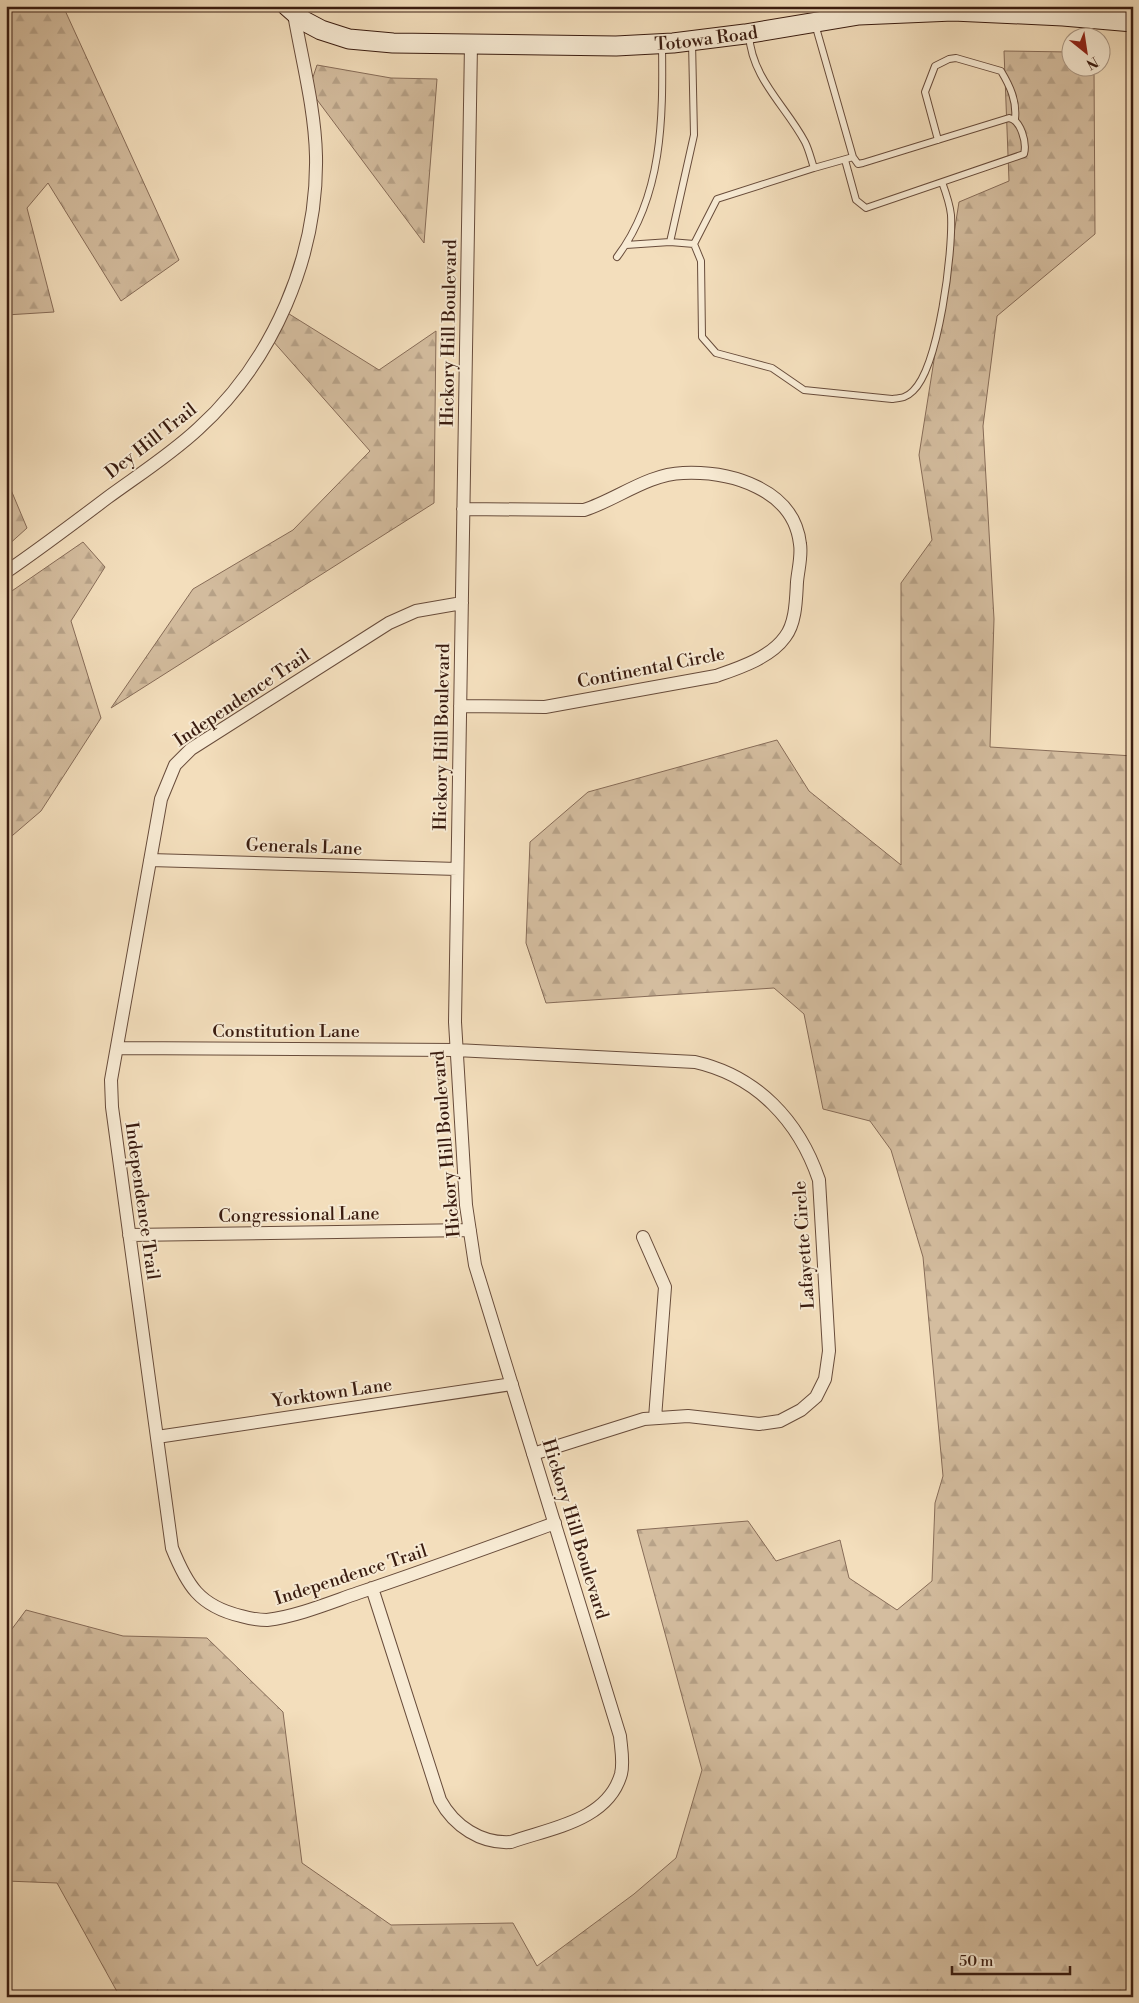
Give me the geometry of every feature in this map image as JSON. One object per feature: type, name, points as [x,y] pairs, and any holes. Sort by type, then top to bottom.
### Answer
[{"type":"main road","name":"Totowa Road","points":[[291,10],[321,30],[348,39],[471,44],[616,46],[662,44],[749,33],[859,14],[953,11],[1063,16],[1133,22]]},
{"type":"street","name":"Dey Hill Trail","points":[[6,572],[198,430],[234,390],[252,365],[283,311],[307,245],[312,215],[316,158],[315,132],[291,10]]},
{"type":"street","name":"Hickory Hill Boulevard","points":[[372,1588],[440,1800],[447,1812],[470,1833],[498,1843],[511,1842],[589,1815],[604,1803],[620,1774],[622,1758],[620,1736],[475,1265],[470,1230],[456,1050],[457,869],[471,44]]},
{"type":"street","name":"Continental Circle","points":[[460,706],[545,707],[716,676],[740,668],[766,654],[786,637],[795,612],[800,545],[791,514],[780,503],[765,490],[726,476],[670,473],[602,504],[584,510],[463,510]]},
{"type":"street","name":"Independence Trail","points":[[462,603],[416,612],[388,623],[190,749],[175,765],[161,799],[111,1080],[112,1107],[172,1548],[185,1579],[194,1592],[216,1607],[232,1613],[265,1620],[298,1613],[555,1523]]},
{"type":"street","name":"Generals Lane","points":[[150,860],[457,869]]},
{"type":"street","name":"Constitution Lane","points":[[117,1048],[456,1050]]},
{"type":"street","name":"Lafayette Circle","points":[[456,1050],[695,1062],[714,1066],[735,1075],[779,1108],[800,1135],[812,1158],[819,1180],[829,1351],[825,1379],[816,1397],[801,1410],[780,1421],[759,1424],[688,1416],[644,1419],[533,1454]]},
{"type":"street","name":"Congressional Lane","points":[[129,1235],[470,1230]]},
{"type":"street","points":[[643,1237],[665,1287],[655,1418]]},
{"type":"street","name":"Yorktown Lane","points":[[157,1436],[512,1384]]},
{"type":"lane","points":[[814,21],[853,157],[858,164],[1009,118],[1015,119]]},
{"type":"lane","points":[[749,33],[750,51],[769,91],[805,142],[814,168]]},
{"type":"lane","points":[[670,242],[694,135],[692,40]]},
{"type":"lane","points":[[617,257],[633,235],[657,167],[663,111],[662,44]]},
{"type":"lane","points":[[845,160],[856,200],[866,208],[1024,154],[1025,148],[1015,119],[1016,109],[1010,87],[1001,71],[956,58],[949,59],[935,66],[924,92],[938,140]]},
{"type":"lane","points":[[853,157],[717,199],[694,244],[701,261],[702,337],[716,353],[772,368],[804,390],[892,399],[903,398],[913,391],[926,371],[932,352],[942,302],[951,215],[942,182]]},
{"type":"lane","points":[[626,245],[670,242],[694,244]]},
{"type":"green space","points":[[6,6],[63,6],[179,260],[121,301],[48,183],[27,208],[54,312],[6,315]]},
{"type":"green space","points":[[570,6],[639,6],[615,10],[566,9]]},
{"type":"green space","points":[[1004,51],[1062,52],[1062,78],[1094,78],[1095,234],[997,316],[983,426],[994,619],[990,747],[1133,756],[1133,1997],[120,1997],[57,1883],[6,1881],[6,1637],[26,1610],[123,1636],[207,1638],[283,1712],[302,1863],[391,1925],[513,1923],[537,1966],[634,1894],[676,1858],[702,1770],[637,1530],[748,1521],[776,1561],[840,1540],[849,1578],[897,1610],[932,1581],[935,1503],[943,1476],[923,1257],[891,1150],[870,1121],[823,1109],[804,1014],[774,988],[546,1003],[526,943],[530,842],[588,792],[777,740],[809,791],[901,865],[901,583],[932,540],[919,455],[959,202],[1009,181]]},
{"type":"green space","points":[[317,65],[391,78],[437,79],[424,243],[309,89]]},
{"type":"green space","points":[[286,312],[379,370],[436,331],[434,503],[111,708],[193,589],[293,530],[370,451],[272,340]]},
{"type":"green space","points":[[6,478],[27,528],[6,547]]},
{"type":"green space","points":[[83,542],[105,567],[71,621],[101,718],[41,811],[6,841],[6,595]]},
{"type":"waterway","points":[[1125,1997],[1133,1986]]}]
